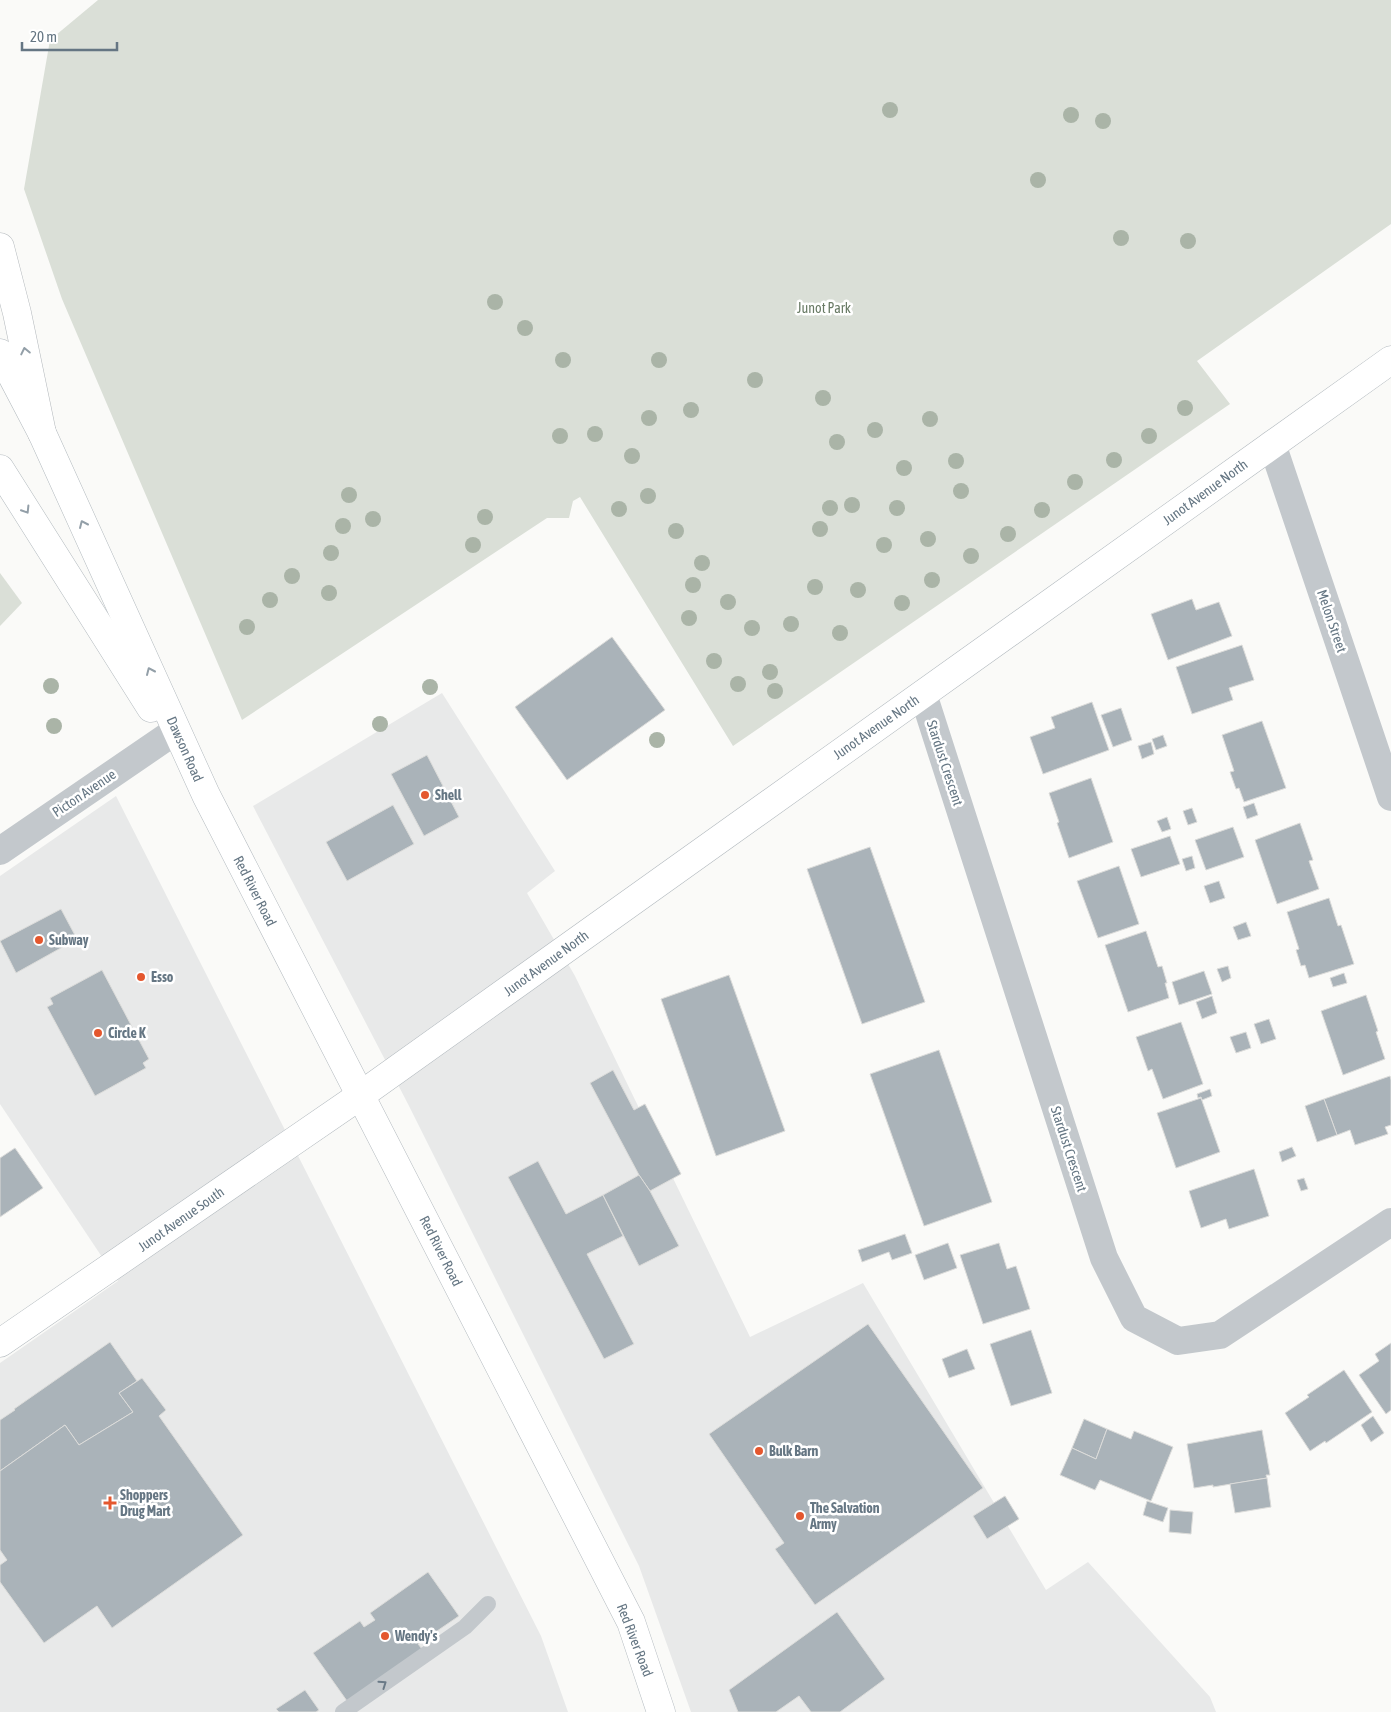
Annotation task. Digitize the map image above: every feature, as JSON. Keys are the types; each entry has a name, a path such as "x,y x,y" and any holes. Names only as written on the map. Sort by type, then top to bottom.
{"main road":[{"path":"0,247 17,313 42,433"},
{"name":"Dawson Road","path":"0,353 42,433 206,796"},
{"name":"Junot Avenue North","path":"361,1095 1391,360"},
{"name":"Dawson Road","path":"0,469 206,796"},
{"name":"Red River Road","path":"206,796 631,1622 661,1712"},
{"name":"Junot Avenue South","path":"0,1343 361,1095"}],"street":[{"name":"Melon Street","path":"1272,444 1391,798"},
{"name":"Stardust Crescent","path":"923,694 1104,1258 1134,1318 1178,1341 1220,1335 1391,1222"},
{"name":"Picton Avenue","path":"0,851 168,736"}],"lane":[{"path":"343,1712 466,1627 488,1604"}],"shaded area":[{"path":"442,693 555,871 527,893 575,976 750,1337 863,1283 1046,1590 1088,1562 1210,1697 1216,1712 691,1712 639,1566 408,1104 253,806"},
{"path":"116,796 541,1636 568,1712 0,1712 0,1363 118,1281 0,1104 0,876"}],"green space":[{"name":"Junot Park","path":"98,0 1391,0 1391,224 1197,361 1230,404 733,746 580,497 573,501 569,518 547,518 242,720 62,299 24,189 50,40"},
{"path":"0,573 22,603 0,626"}],"building":[{"path":"1192,599 1196,610 1219,602 1232,636 1168,660 1151,614"},
{"path":"612,637 665,710 567,780 515,707"},
{"path":"1242,645 1254,680 1229,688 1233,700 1192,714 1176,667"},
{"path":"1092,702 1109,750 1043,774 1030,737 1055,728 1051,717"},
{"path":"1121,708 1132,740 1113,747 1101,715"},
{"path":"1262,721 1286,788 1244,802 1239,788 1236,789 1230,772 1234,771 1222,735"},
{"path":"1163,735 1167,746 1156,750 1152,739"},
{"path":"1151,742 1154,754 1142,759 1138,746"},
{"name":"Shell","path":"427,755 459,817 424,836 391,774"},
{"path":"1091,778 1113,842 1069,858 1049,793"},
{"path":"1254,803 1258,815 1247,819 1243,807"},
{"path":"393,805 414,844 347,881 326,842"},
{"path":"1192,808 1197,822 1188,825 1183,811"},
{"path":"1167,817 1171,829 1162,832 1157,821"},
{"path":"1300,823 1313,860 1309,861 1319,889 1277,904 1255,840"},
{"path":"1233,827 1244,857 1206,870 1195,840"},
{"path":"1170,836 1180,864 1141,877 1131,849"},
{"path":"870,847 925,1002 862,1024 807,869"},
{"path":"1192,856 1195,868 1186,871 1182,859"},
{"path":"1119,866 1139,924 1098,938 1077,881"},
{"path":"1219,881 1225,898 1210,903 1204,886"},
{"path":"1329,898 1338,926 1341,925 1354,964 1309,978 1305,965 1301,966 1296,950 1299,949 1287,912"},
{"name":"Subway","path":"61,909 77,939 16,973 0,941"},
{"path":"1246,922 1251,936 1238,940 1233,927"},
{"path":"1146,931 1158,967 1162,966 1169,998 1128,1012 1105,945"},
{"path":"1228,966 1231,978 1222,982 1217,969"},
{"name":"Circle K","path":"102,970 149,1059 143,1063 146,1068 95,1096 47,1007 53,1004 50,998"},
{"path":"1204,971 1212,994 1179,1005 1172,982"},
{"path":"1344,973 1347,983 1333,987 1330,978"},
{"path":"729,975 785,1131 716,1156 661,999"},
{"path":"1366,995 1385,1059 1343,1075 1321,1011"},
{"path":"1212,996 1217,1013 1202,1019 1196,1002"},
{"path":"1269,1019 1276,1039 1261,1044 1254,1024"},
{"path":"1181,1022 1203,1084 1163,1099 1152,1069 1148,1071 1136,1037"},
{"path":"1246,1032 1251,1048 1236,1053 1230,1037"},
{"path":"939,1050 992,1202 924,1226 870,1074"},
{"path":"613,1070 634,1110 645,1104 681,1174 650,1191 639,1175 590,1083"},
{"path":"1390,1076 1391,1125 1385,1127 1388,1134 1355,1145 1350,1130 1337,1135 1324,1099"},
{"path":"1210,1089 1212,1096 1202,1100 1201,1097 1198,1098 1197,1094"},
{"path":"1201,1098 1220,1152 1176,1168 1157,1113"},
{"path":"1324,1099 1337,1135 1317,1142 1305,1106"},
{"path":"1292,1147 1296,1156 1282,1162 1279,1152"},
{"path":"15,1148 43,1188 0,1217 0,1158"},
{"path":"538,1161 566,1214 603,1195 623,1236 587,1254 634,1344 604,1359 508,1177"},
{"path":"1254,1169 1269,1216 1229,1229 1226,1219 1201,1228 1189,1191"},
{"path":"639,1175 650,1191 679,1246 639,1266 603,1195"},
{"path":"1304,1178 1308,1189 1301,1191 1297,1180"},
{"path":"905,1234 912,1253 892,1260 889,1252 862,1262 858,1250"},
{"path":"948,1243 957,1268 924,1280 915,1255"},
{"path":"999,1243 1007,1269 1016,1266 1030,1309 983,1324 960,1255"},
{"path":"868,1324 983,1488 815,1605 775,1549 784,1543 709,1434"},
{"path":"1031,1330 1052,1393 1011,1406 990,1344"},
{"path":"110,1342 137,1381 119,1393 133,1412 79,1445 65,1425 0,1471 0,1420"},
{"path":"1391,1343 1391,1410 1386,1414 1359,1375 1379,1361 1375,1354"},
{"path":"967,1349 975,1369 949,1378 942,1359"},
{"path":"1344,1370 1372,1412 1326,1443 1325,1441 1310,1451 1285,1413 1309,1397 1307,1395"},
{"name":"Shoppers Drug Mart","path":"142,1378 166,1410 159,1416 243,1535 112,1628 97,1606 44,1643 0,1582 0,1565 7,1560 0,1550 0,1471 65,1425 79,1445 133,1412 119,1393"},
{"path":"1373,1416 1384,1433 1371,1442 1361,1425"},
{"path":"1084,1419 1107,1429 1096,1459 1072,1448"},
{"path":"1107,1429 1131,1439 1134,1431 1173,1447 1151,1501 1100,1480 1095,1490 1060,1475 1072,1448 1096,1459"},
{"path":"1262,1430 1270,1475 1266,1475 1267,1478 1213,1487 1213,1485 1194,1488 1187,1444"},
{"path":"1267,1478 1271,1507 1235,1513 1230,1484"},
{"path":"1005,1496 1019,1519 987,1539 973,1516"},
{"path":"1147,1501 1168,1508 1163,1522 1143,1515"},
{"path":"1170,1510 1193,1512 1191,1534 1169,1532"},
{"name":"Wendy's","path":"428,1572 459,1616 418,1644 422,1649 347,1701 313,1653 360,1621 364,1627 375,1620 370,1613"},
{"path":"837,1612 885,1679 840,1712 811,1712 799,1696 776,1712 738,1712 729,1690"},
{"path":"305,1690 319,1710 316,1712 279,1712 276,1709"}],"place":[{"name":"Shell","path":"425,795"},
{"name":"Subway","path":"39,940"},
{"name":"Esso","path":"141,977"},
{"name":"Circle K","path":"98,1033"},
{"name":"Bulk Barn","path":"759,1451"},
{"name":"Shoppers Drug Mart","path":"110,1503"},
{"name":"The Salvation Army","path":"800,1516"},
{"name":"Wendy's","path":"385,1636"}]}
